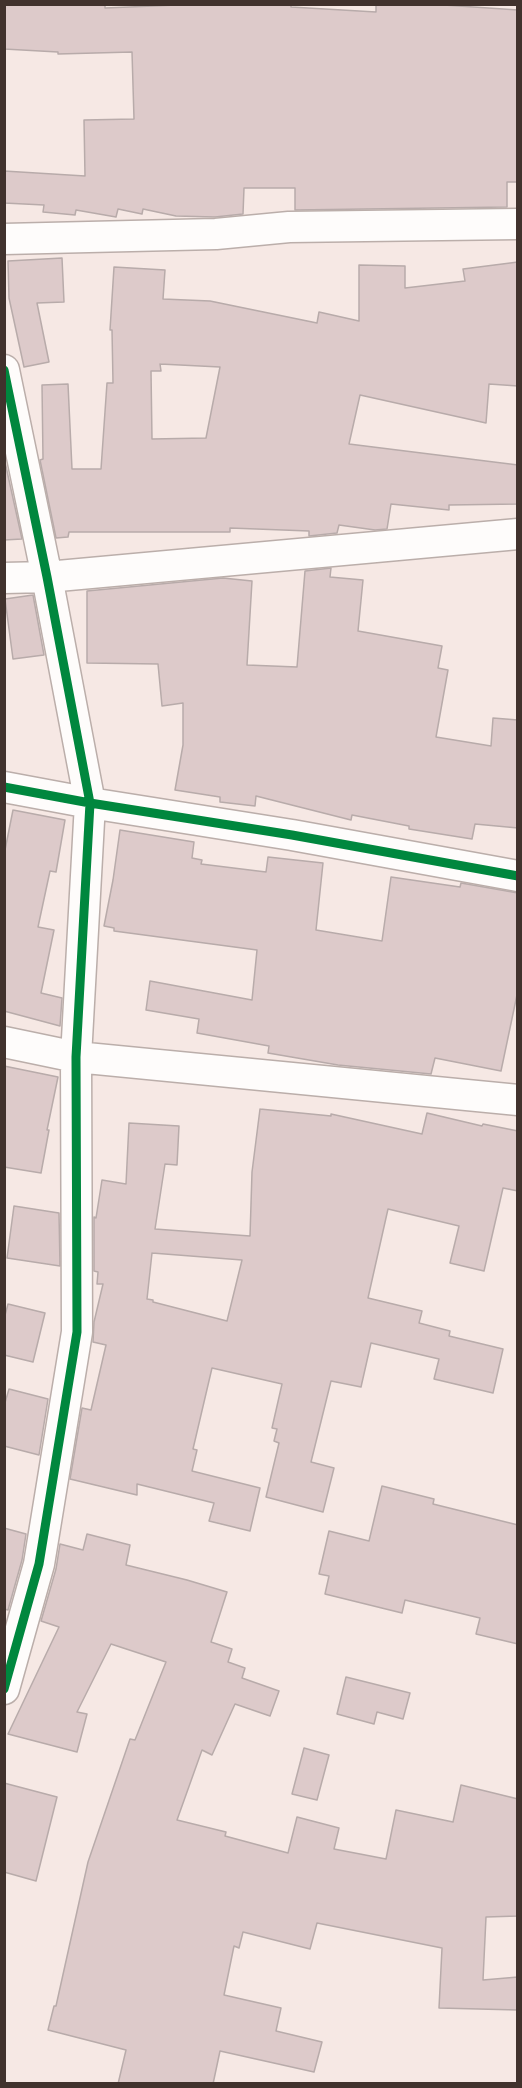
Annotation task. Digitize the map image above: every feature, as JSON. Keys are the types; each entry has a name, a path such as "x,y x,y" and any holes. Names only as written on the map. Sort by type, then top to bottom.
{"street":[{"path":"4,239 216,234 289,227 518,224"},
{"path":"4,370 47,577 90,803 76,1057 77,1332 39,1564 4,1689"},
{"path":"4,578 47,577 518,534"},
{"path":"4,787 292,835 518,876"},
{"path":"4,1042 76,1057 518,1100"}],"building":[{"path":"4,4 105,4 105,8 201,4 291,4 291,7 376,12 376,4 429,4 518,10 518,182 507,182 507,207 295,210 295,188 244,188 243,214 215,217 176,216 143,209 142,214 118,209 116,217 76,210 75,215 43,212 44,205 4,203 4,171 85,176 84,120 134,119 132,52 58,54 58,52 4,49"},
{"path":"62,258 64,302 37,303 49,362 24,367 9,298 8,261"},
{"path":"518,262 518,386 489,384 486,423 360,395 349,444 518,465 518,504 449,505 449,510 391,504 387,529 375,530 339,525 337,533 309,536 309,531 230,528 230,532 69,532 68,537 56,538 40,460 43,459 42,385 68,384 72,469 101,469 107,383 113,383 112,330 110,330 114,267 165,270 163,299 210,301 317,323 319,312 359,321 359,265 405,266 405,288 465,281 463,269","holes":["160,364 220,367 206,438 152,439 151,371 161,371"]},
{"path":"5,462 22,539 4,540"},
{"path":"331,568 330,577 363,580 358,631 442,646 438,668 448,670 436,737 491,746 493,718 518,720 518,828 475,824 472,839 409,829 409,826 352,815 351,820 256,796 255,806 220,802 220,797 175,790 183,745 183,703 162,706 158,664 87,663 87,591 223,578 252,581 247,665 297,667 305,571"},
{"path":"33,595 44,655 13,659 5,599"},
{"path":"13,810 65,820 56,872 50,871 38,927 54,930 41,993 62,998 60,1026 4,1011 4,855"},
{"path":"120,830 194,842 192,858 202,860 201,864 266,872 268,857 323,863 316,930 382,941 391,877 460,887 461,883 518,893 518,990 501,1071 435,1058 431,1074 338,1065 268,1053 269,1046 197,1033 199,1019 146,1010 150,981 252,1000 257,950 114,931 114,928 104,926"},
{"path":"4,1066 58,1077 41,1173 4,1167"},
{"path":"260,1109 331,1116 331,1114 422,1134 427,1113 482,1126 483,1124 518,1131 518,1191 503,1188 484,1271 450,1263 459,1226 388,1209 368,1298 422,1311 419,1323 450,1331 449,1336 503,1349 493,1393 434,1379 439,1359 371,1343 361,1387 331,1381 311,1462 334,1468 323,1512 266,1497 279,1443 274,1441 277,1429 272,1428 282,1384 212,1368 193,1449 197,1450 192,1471 260,1488 250,1531 209,1521 214,1503 137,1484 137,1495 70,1479 82,1408 91,1410 106,1345 93,1342 94,1322 103,1284 97,1284 98,1272 94,1271 94,1217 96,1218 102,1180 126,1184 129,1123 179,1126 177,1165 165,1164 155,1229 250,1236 252,1172","holes":["152,1253 242,1260 227,1321 147,1299"]},
{"path":"14,1206 59,1213 60,1266 7,1258"},
{"path":"8,1304 45,1313 33,1362 4,1355 4,1319"},
{"path":"9,1389 48,1399 39,1455 4,1446 4,1406"},
{"path":"382,1486 434,1499 433,1504 518,1525 518,1644 476,1634 480,1618 405,1600 402,1613 325,1594 329,1576 319,1574 329,1531 369,1541"},
{"path":"4,1528 26,1534 22,1560 8,1610 4,1609"},
{"path":"87,1534 130,1545 126,1565 227,1592 211,1642 232,1649 228,1662 245,1668 242,1678 279,1691 270,1716 235,1704 212,1755 202,1750 177,1820 226,1832 225,1836 288,1853 297,1817 339,1828 334,1849 386,1859 396,1810 453,1822 461,1785 518,1799 518,1916 486,1917 483,1980 518,1977 518,2010 439,2008 442,1948 317,1923 310,1949 243,1932 239,1948 234,1946 224,1995 281,2008 276,2031 322,2042 314,2072 220,2051 213,2084 118,2084 126,2050 48,2030 54,2006 56,2006 88,1862 130,1739 135,1740 166,1662 111,1644 77,1712 87,1714 77,1752 8,1734 59,1627 41,1621 56,1569 60,1544 83,1550"},
{"path":"346,1677 410,1693 403,1719 377,1712 374,1724 337,1714"},
{"path":"304,1748 329,1755 317,1800 292,1794"},
{"path":"4,1783 57,1797 36,1881 4,1872"}],"cycle path":[{"path":"4,370 47,577 90,803 76,1057 77,1332 39,1564 4,1689"},
{"path":"4,787 292,835 518,876"}]}
